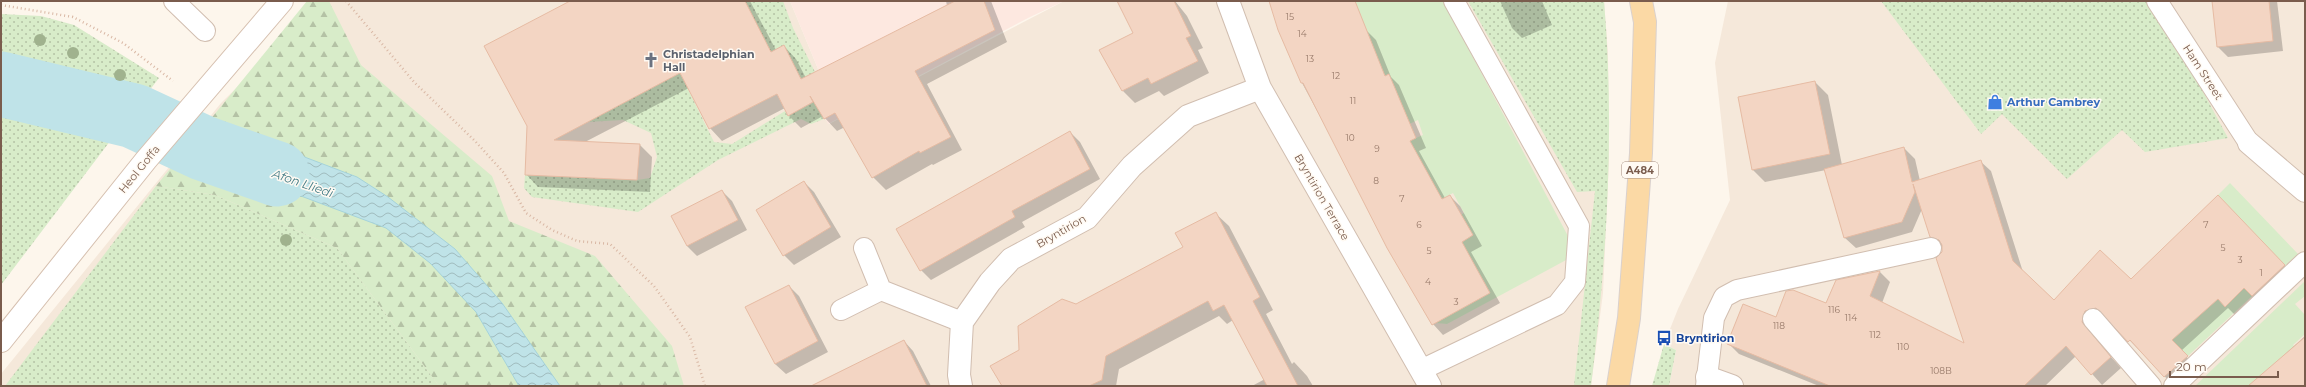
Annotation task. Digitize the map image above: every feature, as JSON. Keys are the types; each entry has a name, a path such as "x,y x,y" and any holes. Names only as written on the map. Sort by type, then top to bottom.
{"main road":[{"name":"A484","path":"1641,1 1645,22"},
{"name":"A484","path":"1618,386 1628,318 1642,153 1645,22 1650,1"}],"street":[{"name":"Heol Goffa","path":"1,341 146,160 282,1"},
{"name":"Bryntirion Terrace","path":"1228,1 1260,88 1425,378"},
{"name":"Bryntirion","path":"962,322 990,282 1011,259 1087,218 1132,166 1188,116 1260,88"},
{"path":"2249,144 2305,191"},
{"path":"961,386 959,375 962,322"},
{"path":"1706,381 1732,386"}],"lane":[{"path":"174,1 205,31"},
{"path":"1425,378 1557,305 1575,282 1579,226 1454,1"},
{"name":"Ham Street","path":"2157,1 2249,144"},
{"path":"864,248 881,290 962,322"},
{"path":"1706,381 1714,318 1724,297 1737,290 1931,248"},
{"path":"2174,386 2305,262"},
{"path":"841,310 881,290"},
{"path":"2093,319 2151,386"}],"path":[{"path":"346,1 414,82 475,141 504,173 526,212 552,230 577,241 610,244 654,286 690,337 706,386"},
{"path":"1,4 73,17 123,43 195,102"}],"shaded area":[{"path":"325,1 790,1 823,81 829,124 1064,1 1604,1 1608,54 1609,160 1603,293 1591,386 1,386 1,374 221,103"},
{"path":"790,1 1064,1 1028,18 828,124 810,87 823,81"},
{"path":"1728,1 2305,1 2305,386 1669,386 1676,350 1664,344 1678,309 1730,200 1715,63"}],"green space":[{"path":"307,1 329,1 361,65 492,176 509,221 595,256 672,346 684,386 439,386 337,248 215,195 156,186"},
{"path":"745,1 783,1 793,28 815,72 801,79 784,45 771,52"},
{"path":"1337,1 1443,1 1569,238 1568,259 1447,324 1436,323 1490,292 1481,276 1451,293 1434,258 1473,235 1464,219 1422,236 1464,213 1453,193 1410,216 1422,163 1415,150 1379,154 1423,135 1418,120 1372,141 1354,107 1397,92 1389,74 1351,88 1372,44 1366,29"},
{"path":"1468,1 1604,1 1609,97 1608,194 1597,338 1591,386 1574,386 1595,191 1577,192"},
{"path":"1881,1 2154,1 2228,138 2145,152 2122,130 2067,179 2002,114 1981,134"},
{"path":"1,14 41,16 74,25 159,78 139,104 84,82 1,62"},
{"path":"680,73 714,142 732,144 785,111 788,116 814,102 824,119 811,124 801,119 718,160 638,212 532,197 524,188 525,175 637,180 650,178 657,157 651,133 623,120 587,122"},
{"path":"1,102 117,132 1,285"},
{"path":"2230,183 2298,254 2285,266 2218,195"},
{"path":"156,186 215,195 337,248 439,386 5,386"},
{"path":"2162,249 2172,260 2229,270 2225,306 2244,288 2252,296 2188,356 2172,340 2132,280"},
{"path":"2305,281 2305,296 2295,304 2305,315 2305,334 2293,345 2305,358 2251,386 2195,386"},
{"path":"1664,344 1676,350 1669,386 1652,386"}],"water":[{"path":"1,62 84,82 139,104 117,132 1,102"},
{"path":"210,121 357,177 388,197 455,249 502,303 560,386 519,386 476,312 430,263 386,228 184,152"}],"building":[{"path":"570,1 745,1 771,52 784,45 801,79 955,1 984,1 995,30 915,71 951,137 920,153 919,151 872,178 835,113 824,119 810,96 813,102 788,116 777,94 709,129 680,73 554,140 640,144 637,180 525,175 527,126 484,46"},
{"path":"1117,1 1174,1 1191,36 1186,38 1198,61 1151,84 1148,78 1122,91 1099,50 1133,33"},
{"path":"1269,1 1355,1 1385,76 1389,74 1416,138 1410,141 1442,199 1450,195 1473,235 1462,242 1490,293 1432,325 1387,248 1303,83 1301,83 1278,30"},
{"path":"2212,1 2269,1 2273,41 2217,47"},
{"path":"1815,81 1830,154 1752,170 1738,97"},
{"path":"1070,131 1090,169 1012,211 1015,217 920,271 896,229"},
{"path":"1904,147 1912,182 1981,160 2013,261 2054,300 2100,250 2131,279 2218,195 2285,265 2252,296 2244,288 2225,307 2218,299 2172,340 2188,356 2164,377 2130,340 2128,342 2096,308 2085,311 2082,322 2111,357 2091,375 2066,346 2024,386 1830,386 1727,344 1743,304 1776,317 1786,291 1793,290 1826,303 1836,280 1880,271 1870,296 1964,343 1936,258 1942,252 1942,245 1939,240 1930,237 1913,184 1915,192 1902,222 1844,238 1824,169"},
{"path":"804,181 831,227 783,256 756,210"},
{"path":"722,190 738,220 687,246 671,216"},
{"path":"1216,212 1260,297 1253,301 1298,386 1267,386 1224,305 1213,311 1208,301 1106,356 1102,380 1089,386 1002,386 990,366 1019,350 1018,326 1062,299 1076,304 1183,247 1175,233"},
{"path":"789,285 818,341 775,364 745,307"},
{"path":"2305,337 2305,386 2248,386"},
{"path":"904,340 927,386 811,386"}],"waterway":[{"name":"Afon Lliedi","path":"1,84 134,116 203,148 277,174"}],"place":[{"name":"Christadelphian Hall","path":"651,60"},
{"name":"Arthur Cambrey","path":"1995,102"},
{"name":"Bryntirion","path":"1664,338"}]}
